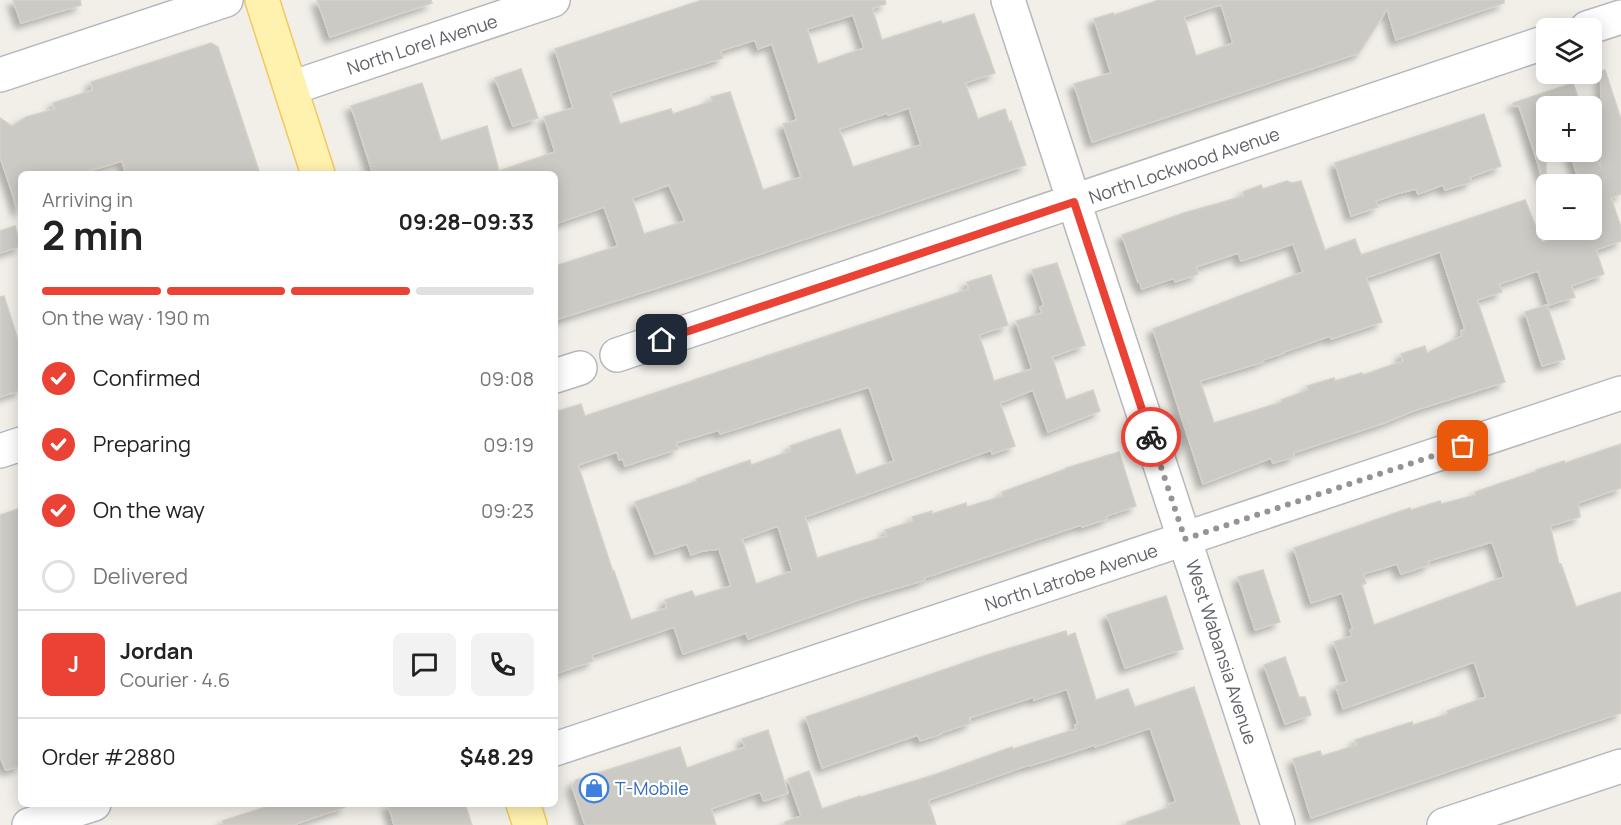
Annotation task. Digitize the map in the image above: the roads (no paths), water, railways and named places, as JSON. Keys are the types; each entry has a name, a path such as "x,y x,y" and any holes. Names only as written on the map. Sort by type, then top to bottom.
{"main road":[{"path":"262,0 317,171"},
{"path":"524,807 530,825"}],"street":[{"path":"0,75 226,0"},
{"name":"North Lorel Avenue","path":"291,88 553,0"},
{"name":"West Wabansia Avenue","path":"1008,0 1278,825"},
{"path":"1602,23 1621,17"},
{"name":"North Lockwood Avenue","path":"616,355 1536,45"},
{"name":"North Latrobe Avenue","path":"558,748 1621,393"},
{"path":"0,451 18,445"},
{"path":"1444,825 1621,766"},
{"path":"29,825 85,807"}],"place":[{"name":"T-Mobile","path":"594,788"}]}
